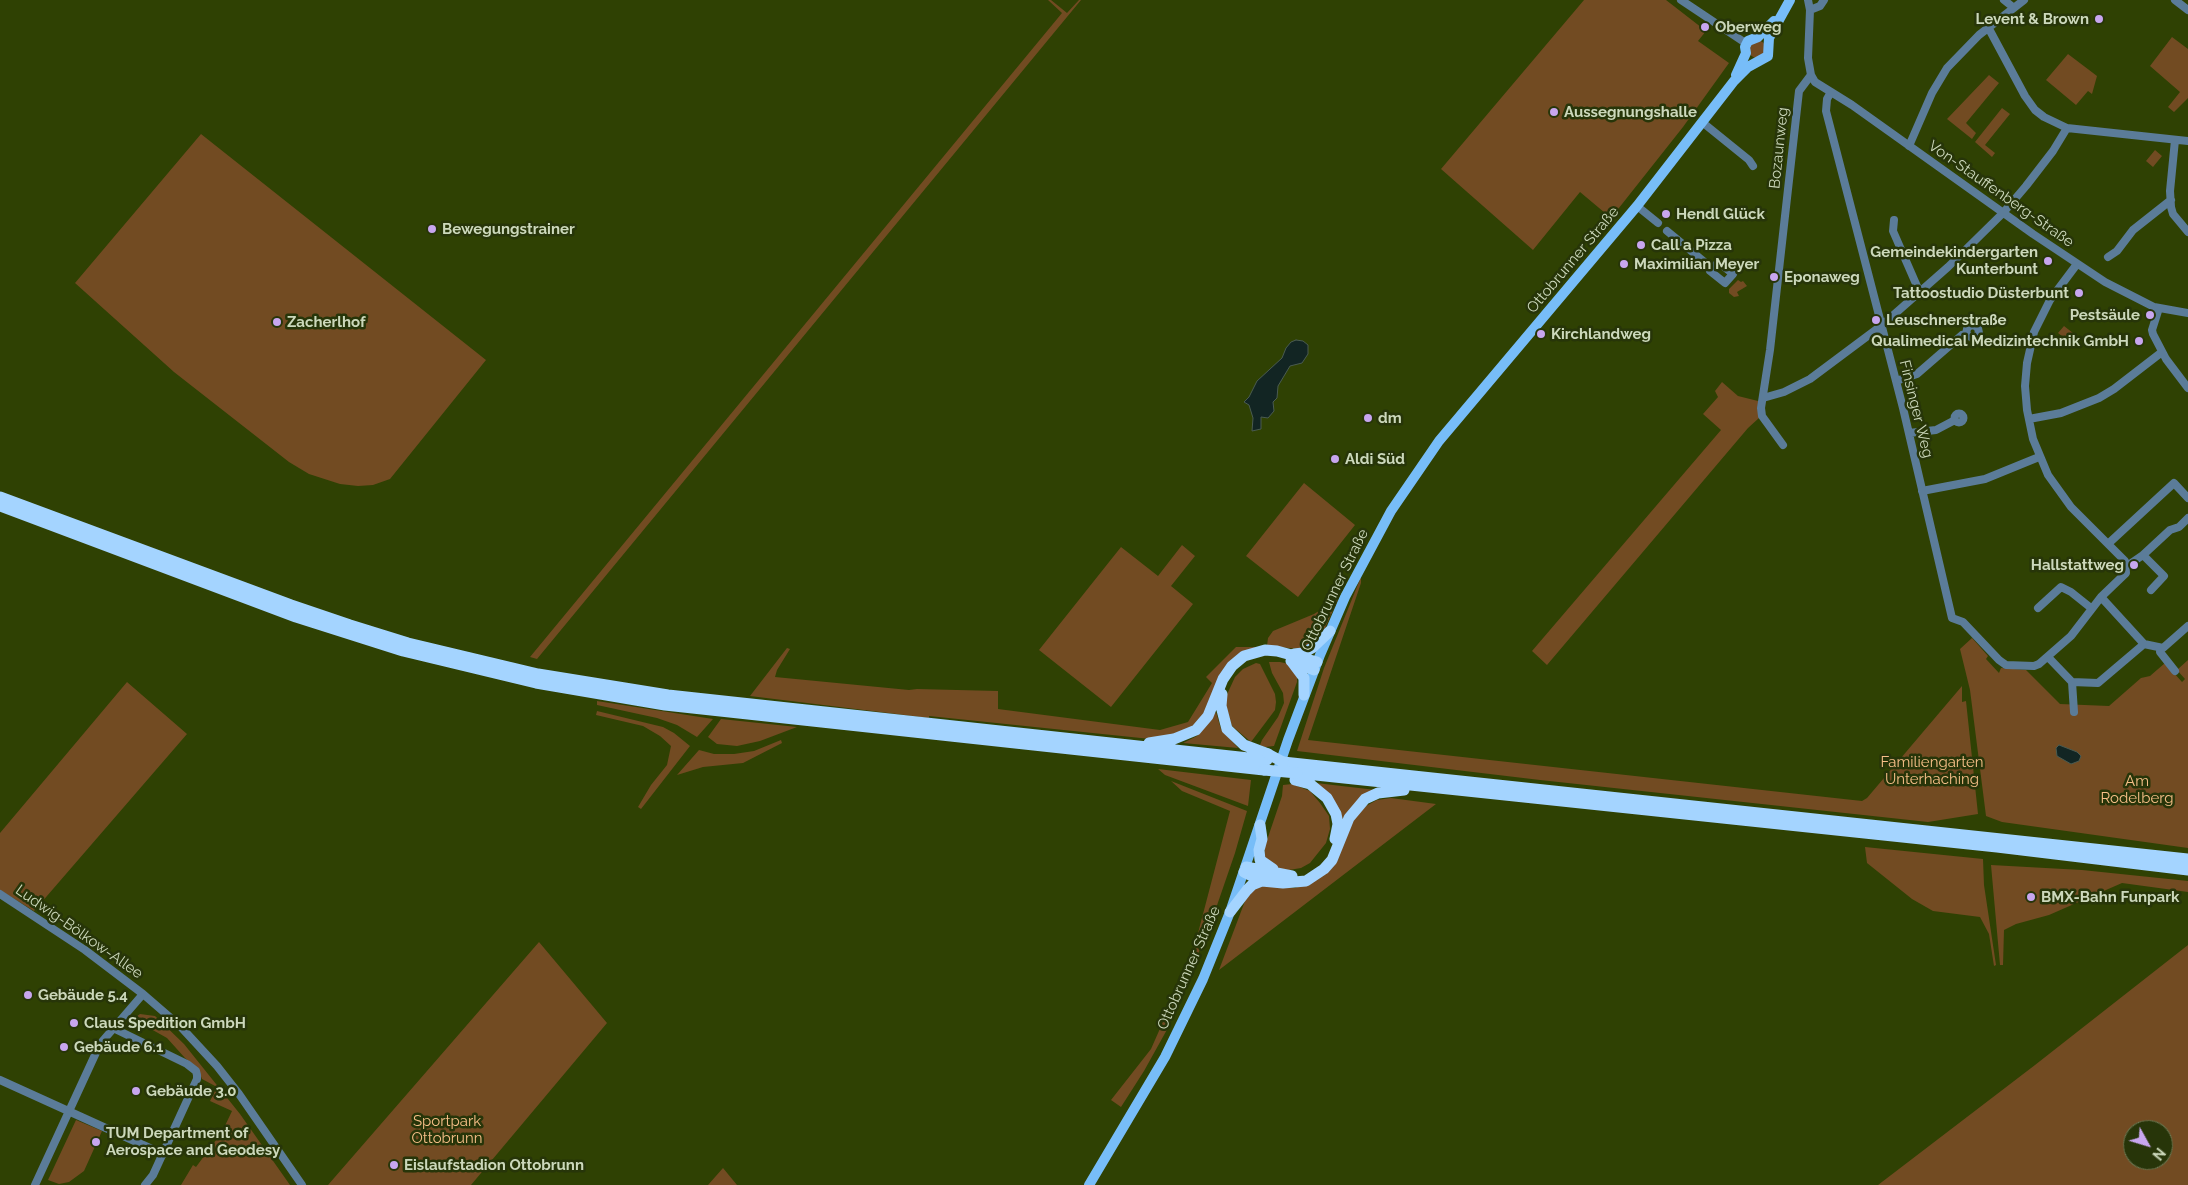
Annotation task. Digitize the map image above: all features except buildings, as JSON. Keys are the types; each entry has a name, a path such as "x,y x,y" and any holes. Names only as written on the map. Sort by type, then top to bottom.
{"highway":[{"path":"0,497 291,605 408,642 496,665 719,706"},
{"path":"0,506 296,617 403,650 536,683 632,700 719,706 1263,765 1283,762 1298,772 1327,798 1336,814 1338,824 1333,844 1316,868 1299,875 1283,875 1245,869"},
{"path":"1263,765 1228,729 1221,706 1223,688 1235,670 1246,661 1268,655 1291,657 1303,653 1312,648 1330,631"},
{"path":"1112,744 1160,743 1179,738 1196,730 1208,716 1219,686 1237,661 1253,652 1265,650 1316,666"},
{"path":"1291,657 1304,678 1304,696"},
{"path":"735,708 1112,744 1263,765 1298,772 1471,792 1973,841 2188,859"},
{"path":"1298,772 1973,841"},
{"path":"1230,912 1252,885 1262,881 1297,883 1324,869 1338,849 1345,828 1356,809 1365,799 1378,793 1392,790 1451,794 1471,792"},
{"path":"1260,825 1262,839 1259,850 1260,860 1283,875"},
{"path":"1997,843 2188,870"},
{"path":"1245,869 1262,881"}],"main road":[{"name":"Ottobrunner Straße","path":"1089,1185 1176,1038 1230,912 1304,696 1330,631 1358,572 1391,511 1439,441 1637,206 1734,81 1748,67 1768,56 1769,38 1790,0"},
{"name":"Ottobrunner Straße","path":"1734,81 1751,39 1758,37 1783,11"},
{"path":"1758,37 1765,39 1769,45"},
{"path":"1746,49 1751,60 1759,61"}],"street":[{"path":"1681,0 1746,49"},
{"path":"1808,0 1810,10 1808,50 1811,75"},
{"path":"1810,10 1820,6 1824,0"},
{"path":"2004,0 2014,8"},
{"path":"1909,146 1932,93 1947,68 1965,47 2024,0"},
{"path":"2176,0 2188,10"},
{"path":"1988,27 2018,85 2035,110 2044,117 2067,128 2188,141"},
{"name":"Von-Stauffenberg-Straße","path":"1811,75 1815,82 2077,264 2130,296 2159,308 2188,313"},
{"name":"Bozaunweg","path":"1783,445 1762,416 1763,398 1799,91 1811,75"},
{"name":"Finsinger Weg","path":"1831,92 1827,99 1826,111 1909,433 1952,618 1963,622 2006,665 2034,666 2048,656"},
{"path":"1702,122 1749,160 1753,166"},
{"path":"1763,398 1784,392 1810,379 1881,326 1920,293 2003,213 2040,170 2067,128"},
{"path":"2175,140 2171,200 2173,214 2188,232"},
{"path":"2108,257 2117,251 2133,230 2171,200"},
{"path":"1637,206 1658,223"},
{"path":"1894,220 1893,232 1920,293"},
{"path":"1667,231 1712,269"},
{"path":"2074,712 2072,682 2048,656 2071,636 2101,597 2124,577 2126,566 2125,562 2109,543 2091,529 2058,491 2039,457 2029,419 2025,386 2030,342 2039,320 2050,300 2077,264"},
{"path":"2159,308 2152,330 2162,352 2188,388"},
{"path":"1896,381 1917,374 1962,335 1966,334"},
{"path":"2029,419 2062,413 2099,398 2114,389 2162,352"},
{"path":"1909,433 1936,430 1955,420"},
{"path":"1922,491 1985,479 2039,457"},
{"path":"2109,543 2174,483 2188,498"},
{"path":"2126,566 2143,555 2170,530 2179,527 2188,518"},
{"path":"2143,555 2164,576 2151,590"},
{"path":"2038,608 2061,587 2071,592 2091,608"},
{"path":"2101,597 2144,644 2161,648 2166,647 2188,626"},
{"path":"2072,682 2098,683 2144,644"},
{"path":"2161,648 2160,652 2175,671"},
{"name":"Ludwig-Bölkow-Allee","path":"0,894 85,950 143,994 180,1026 217,1066 302,1185"},
{"path":"35,1185 100,1044 143,994"},
{"path":"113,1028 187,1064 196,1071 197,1079 153,1175 145,1185"},
{"path":"0,1080 163,1154"}],"green space":[{"path":"1048,0 1051,0 1067,13 1081,0 537,659 530,657 1062,13"},
{"path":"1584,0 1666,0 1706,31 1698,41 1729,63 1683,127 1611,218 1580,192 1533,250 1441,169"},
{"path":"2172,37 2188,49 2188,98 2174,112 2168,107 2180,92 2150,66"},
{"path":"1757,40 1763,43 1766,49 1763,55 1757,58 1751,55 1748,49 1751,43"},
{"path":"2068,54 2097,76 2092,94 2088,91 2076,105 2046,80"},
{"path":"1989,75 1999,83 1966,123 1976,133 1972,139 1947,119"},
{"path":"2002,108 2010,114 1985,145 1995,153 1992,157 1975,142"},
{"name":"Zacherlhof","path":"201,134 486,360 390,479 373,485 340,484 309,474 289,462 174,372 75,283"},
{"path":"2155,150 2162,156 2153,167 2146,161"},
{"path":"1738,280 1743,281 1747,286 1737,292 1739,296 1734,297 1729,293 1729,289"},
{"path":"2064,326 2073,333 2067,340 2058,333"},
{"path":"1722,382 1738,396 1758,401 1759,418 1748,428 1547,665 1532,651 1721,430 1703,414 1718,397 1715,391"},
{"path":"1304,483 1355,525 1298,597 1246,556"},
{"path":"1182,545 1195,556 1171,586 1193,604 1111,707 1039,650 1121,547 1158,576"},
{"name":"Familiengarten Unterhaching","path":"1361,577 1361,583 1308,740 1862,801 1867,798 1962,686 1962,702 1966,701 1978,814 1928,822 1540,780 1297,751 1324,668"},
{"path":"1338,599 1325,628 1316,639 1300,649 1267,646 1268,638 1273,631 1314,614"},
{"name":"Am Rodelberg","path":"1972,638 1988,656 1986,659 1999,673 2001,668 2026,670 2060,704 2109,706 2141,678 2150,676 2165,663 2182,682 2185,679 2177,670 2188,660 2188,848 2002,822 1986,816 1970,690 1960,649"},
{"path":"1236,647 1256,647 1243,655 1201,723 1160,740 929,716 929,718 750,696 787,648 790,649 777,670 775,677 909,690 998,691 998,709 1160,730 1188,722 1212,683 1206,677"},
{"path":"1269,662 1289,664 1297,674 1297,682 1274,746 1265,747 1260,745 1262,740 1278,717 1284,703 1283,693 1272,673"},
{"path":"1256,663 1260,664 1275,694 1276,702 1275,710 1251,742 1232,726 1224,701 1235,677 1243,669"},
{"path":"127,682 187,734 34,911 0,890 0,833"},
{"path":"597,701 713,719 697,737 677,725 657,718 597,705"},
{"path":"597,711 663,727 690,746 641,809 638,807 651,785 667,765 671,746 660,736 643,726 596,715"},
{"path":"1216,712 1221,729 1238,748 1183,743 1197,736"},
{"path":"721,719 797,727 760,741 737,746 717,744 708,737"},
{"path":"781,740 782,743 743,763 703,767 677,775 699,750 714,754 734,754 754,751"},
{"path":"1158,769 1251,780 1248,806 1165,775"},
{"path":"1171,781 1247,811 1213,917 1169,1026 1121,1107 1111,1100 1151,1049 1192,956 1230,811 1182,791"},
{"path":"1316,783 1376,790 1342,824"},
{"path":"1292,784 1310,791 1329,816 1330,829 1326,843 1310,863 1301,868 1289,870 1279,869 1264,858 1265,846 1282,796 1283,785"},
{"path":"1391,798 1436,804 1219,970 1245,901 1255,888 1267,885 1295,888 1318,878 1356,816 1366,806 1377,800"},
{"path":"1865,847 1983,859 1984,885 1996,965 1994,966 1989,934 1980,917 1933,911 1912,899 1867,863"},
{"path":"1991,865 2082,870 2188,881 2188,892 2122,883 2049,915 2016,924 2004,930 2003,965 2000,965"},
{"name":"Sportpark Ottobrunn","path":"539,942 607,1023 471,1185 328,1185"},
{"path":"2188,945 2188,1185 1878,1185 2035,1065"},
{"path":"140,1014 155,1016 184,1044 240,1114 290,1185 181,1185 193,1165 196,1167 222,1132 232,1111 210,1101 217,1087 202,1079 198,1069 167,1038 133,1019"},
{"path":"76,1120 102,1131 84,1171 69,1182 59,1184 48,1180"},
{"path":"723,1168 737,1185 708,1185"}],"water":[{"path":"1296,340 1303,341 1308,345 1308,354 1302,363 1290,366 1278,386 1277,398 1273,402 1274,411 1268,418 1261,417 1261,429 1252,431 1253,418 1249,405 1244,402 1249,397 1257,381 1282,358 1286,348 1291,342"},
{"path":"2059,745 2077,752 2081,756 2079,761 2071,764 2057,756 2056,748"}],"place":[{"name":"Levent & Brown","path":"2099,19"},
{"name":"Oberweg","path":"1705,27"},
{"name":"Aussegnungshalle","path":"1554,112"},
{"name":"Hendl Glück","path":"1666,214"},
{"name":"Bewegungstrainer","path":"432,229"},
{"name":"Call a Pizza","path":"1641,245"},
{"name":"Gemeindekindergarten Kunterbunt","path":"2048,261"},
{"name":"Maximilian Meyer","path":"1624,264"},
{"name":"Eponaweg","path":"1774,277"},
{"name":"Tattoostudio Düsterbunt","path":"2079,293"},
{"name":"Pestsäule","path":"2150,315"},
{"name":"Leuschnerstraße","path":"1876,320"},
{"name":"Zacherlhof","path":"277,322"},
{"name":"Kirchlandweg","path":"1541,334"},
{"name":"Qualimedical Medizintechnik GmbH","path":"2139,341"},
{"name":"dm","path":"1368,418"},
{"name":"Aldi Süd","path":"1335,459"},
{"name":"Hallstattweg","path":"2134,565"},
{"name":"BMX-Bahn Funpark","path":"2031,897"},
{"name":"Gebäude 5.4","path":"28,995"},
{"name":"Claus Spedition GmbH","path":"74,1023"},
{"name":"Gebäude 6.1","path":"64,1047"},
{"name":"Gebäude 3.0","path":"136,1091"},
{"name":"TUM Department of Aerospace and Geodesy","path":"96,1142"},
{"name":"Eislaufstadion Ottobrunn","path":"394,1165"}]}
